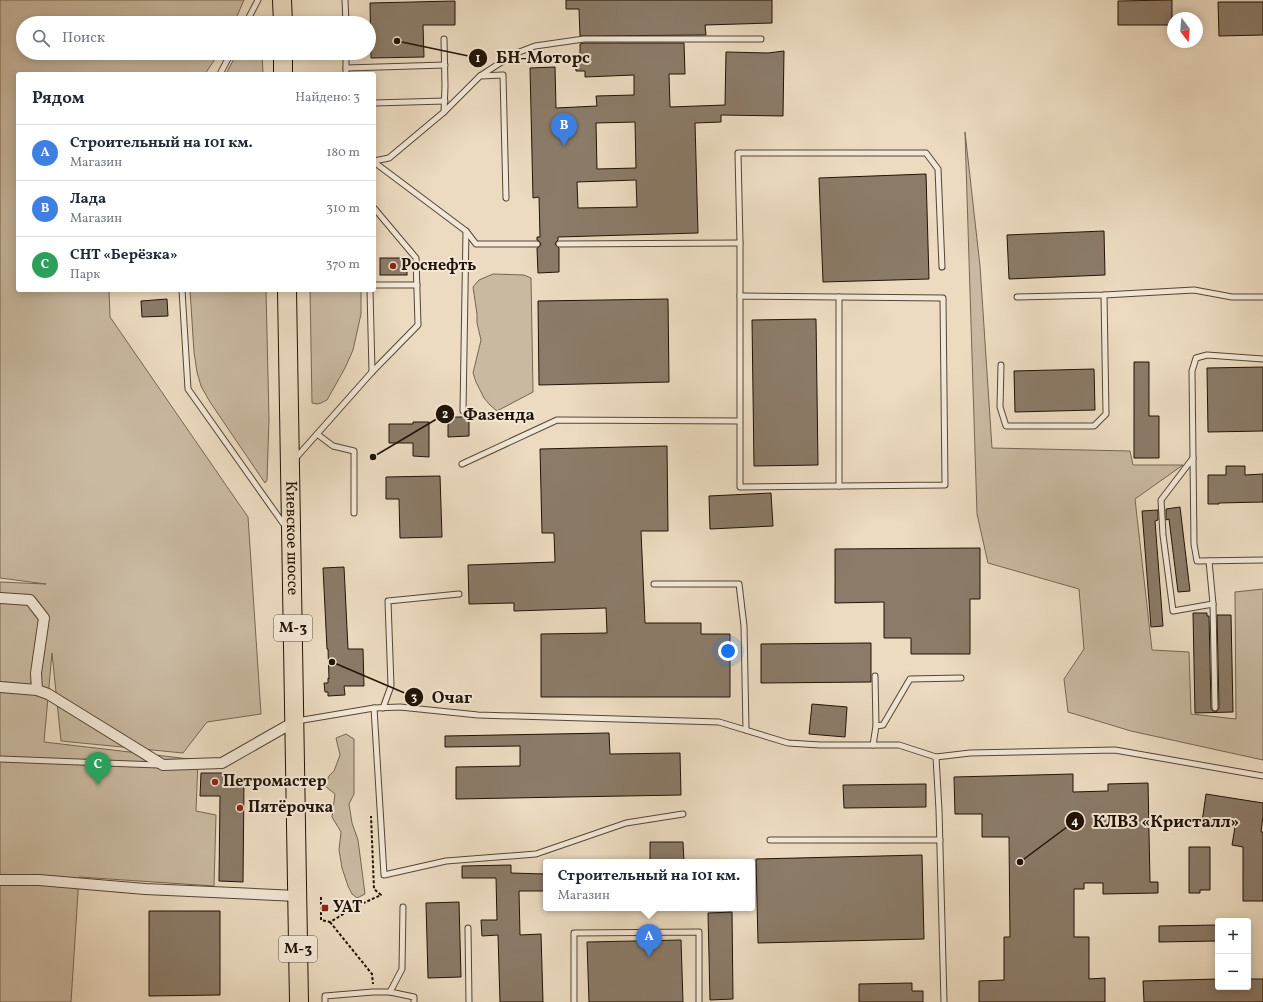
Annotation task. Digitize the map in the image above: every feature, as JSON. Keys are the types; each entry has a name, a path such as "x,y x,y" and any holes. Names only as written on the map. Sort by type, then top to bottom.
{"highway":[{"path":"282,0 282,16"},
{"name":"Киевское шоссе","path":"287,292 299,1002"}],"street":[{"path":"0,598 30,600 44,618 36,673 37,690"},
{"path":"0,687 37,690 48,694 164,765 222,763 294,722"},
{"path":"0,880 39,880 145,888 297,896"}],"lane":[{"path":"250,16 258,0"},
{"path":"345,0 346,16"},
{"path":"376,161 389,158 444,112 480,76 514,54 535,46 584,39 761,39"},
{"path":"444,40 444,112"},
{"path":"221,72 227,60"},
{"path":"346,60 346,71 445,65"},
{"path":"480,76 503,75 506,198"},
{"path":"376,103 445,101"},
{"path":"740,296 943,298 944,485 740,487 740,296 740,243 738,154 926,152 938,169 942,267"},
{"path":"376,163 466,231 476,244 537,244"},
{"path":"291,464 372,372 418,325 416,258 376,210"},
{"path":"463,411 466,231"},
{"path":"558,244 740,243"},
{"path":"376,285 417,285"},
{"path":"1017,297 1104,295 1194,290 1232,297 1263,298"},
{"path":"182,292 188,389 292,535"},
{"path":"370,292 372,372"},
{"path":"1001,364 1000,407 1006,426 1094,426 1106,414 1104,295"},
{"path":"839,297 839,486"},
{"path":"1263,359 1207,355 1196,358 1192,371 1194,544 1197,561 1263,560"},
{"path":"462,464 558,420 740,421"},
{"path":"317,434 333,446 354,451 354,513"},
{"path":"1193,458 1161,500 1163,535 1173,611 1213,604"},
{"path":"1209,561 1213,604 1215,708"},
{"path":"654,584 739,584 744,626 746,730"},
{"path":"383,708 391,686 388,601 459,594"},
{"path":"873,744 876,726 874,676"},
{"path":"876,726 883,725 910,679 961,678"},
{"path":"294,722 374,708 400,706 478,716 719,722 788,743 820,745 899,745 936,757 970,753 1115,750 1263,776"},
{"path":"374,708 384,875 446,861 536,854 626,823 683,814"},
{"path":"936,757 940,840 944,1002"},
{"path":"0,758 164,765"},
{"path":"770,840 940,840"},
{"path":"390,992 402,969 403,907"},
{"path":"468,928 470,1002"},
{"path":"574,1002 574,933 699,932 699,1002"},
{"path":"325,1002 325,996 390,992 414,997 414,1002"}],"path":[{"path":"330,922 357,906 381,895 374,889 371,815"},
{"path":"321,897 321,920 330,922 372,974 373,992"}],"shaded area":[{"path":"0,0 244,0 237,16 16,16 16,60 214,60 206,72 16,72 16,292 109,292 110,317 248,517 261,714 207,722 183,753 61,741 52,653 44,742 198,760 196,811 216,815 214,886 79,877 71,1002 0,1002 0,582 46,584 0,578"},
{"path":"233,60 262,60 263,72 227,72"},
{"path":"965,132 980,266 992,448 1130,451 1133,465 1183,465 1135,499 1152,650 1189,652 1191,714 1236,719 1235,592 1263,589 1263,760 1131,731 1068,712 1064,679 1084,649 1079,589 988,563 977,514"},
{"path":"493,274 524,275 531,278 533,392 497,411 484,398 473,373 481,340 477,323 473,287 479,280"},
{"path":"190,292 266,292 269,419 267,480 265,483 210,402 201,386 194,352"},
{"path":"310,292 361,292 361,314 353,350 345,368 327,400 317,404 312,403"},
{"path":"346,734 354,739 354,794 349,804 352,823 358,840 365,894 357,898 352,894 348,886 342,868 339,850 341,832 332,817 335,794 325,786 329,776 334,771 340,755 336,738"}],"building":[{"path":"566,0 772,0 772,23 705,25 706,35 580,36 579,9 566,9"},
{"path":"1172,0 1172,12 1167,12 1167,25 1118,25 1118,1"},
{"path":"455,1 455,25 423,25 424,57 376,58 376,16 370,16 370,3"},
{"path":"1218,2 1263,2 1263,35 1219,36"},
{"path":"684,43 685,74 669,74 670,107 725,105 726,52 768,53 784,51 783,116 721,115 721,122 695,123 698,233 558,237 555,244 559,248 559,272 538,273 537,248 541,244 537,240 537,237 540,237 539,197 533,198 530,68 555,67 556,108 597,106 596,96 634,95 634,75 585,77 585,71 576,71 575,55 580,54 580,44","holes":["635,122 636,168 597,169 596,123","636,180 637,207 578,208 577,182"]},
{"path":"926,174 929,279 823,282 819,178"},
{"path":"1104,231 1105,275 1009,279 1007,235"},
{"path":"380,258 407,258 407,275 380,275"},
{"path":"167,299 168,316 142,317 141,301"},
{"path":"668,299 669,382 539,385 538,301"},
{"path":"816,319 818,465 754,466 752,320"},
{"path":"1134,362 1149,362 1149,416 1159,416 1159,458 1134,458"},
{"path":"1263,367 1263,431 1208,432 1207,368"},
{"path":"1094,369 1095,410 1015,412 1014,371"},
{"path":"448,417 469,417 469,436 448,437"},
{"path":"413,422 429,422 429,457 413,456 413,443 389,443 389,424 413,424"},
{"path":"667,446 668,531 641,531 645,623 701,623 701,634 730,634 730,697 541,697 541,634 607,633 606,608 514,611 514,603 469,604 468,565 555,562 554,533 542,533 540,449"},
{"path":"1226,466 1245,466 1245,475 1263,474 1263,502 1208,504 1208,475 1226,475"},
{"path":"440,476 442,537 400,538 399,499 386,499 386,477"},
{"path":"771,493 773,526 710,529 709,496"},
{"path":"1180,507 1190,591 1178,592 1169,519 1166,520 1166,509"},
{"path":"1158,510 1158,520 1155,521 1163,626 1151,627 1142,511"},
{"path":"980,548 980,599 970,599 970,654 911,654 911,638 884,638 884,602 835,603 835,549"},
{"path":"344,567 348,649 363,649 364,686 344,686 345,695 328,696 328,692 325,692 324,683 328,683 328,678 329,679 323,568"},
{"path":"1193,613 1207,613 1207,616 1209,616 1211,708 1215,712 1219,708 1217,615 1231,615 1233,712 1195,713"},
{"path":"871,643 871,682 761,683 761,644"},
{"path":"812,704 847,707 845,737 809,734"},
{"path":"609,733 610,754 680,753 681,795 456,799 456,767 520,766 520,746 445,747 445,736"},
{"path":"201,773 224,773 223,781 244,781 243,882 219,881 220,796 200,796"},
{"path":"1073,774 1073,792 1108,791 1108,784 1148,783 1150,882 1158,882 1158,893 1103,894 1103,883 1084,883 1084,889 1074,889 1074,937 1089,937 1089,979 1105,978 1105,1002 979,1002 979,981 1004,980 1004,937 1010,937 1009,837 982,837 982,814 955,814 954,777"},
{"path":"926,784 926,807 844,808 843,785"},
{"path":"1206,794 1263,803 1261,832 1263,832 1263,901 1243,901 1243,847 1232,845 1235,827 1202,822"},
{"path":"650,842 683,842 684,859 650,859"},
{"path":"1189,847 1210,847 1210,890 1200,890 1200,893 1189,893"},
{"path":"922,855 924,939 758,943 756,859"},
{"path":"511,865 511,873 543,874 543,891 519,891 520,935 541,934 543,1002 500,1002 498,935 482,936 481,920 497,920 496,878 462,878 462,866"},
{"path":"459,902 461,977 428,978 426,903"},
{"path":"149,911 220,911 220,995 149,996"},
{"path":"732,912 733,999 710,1000 708,913"},
{"path":"1215,925 1215,941 1159,942 1159,926"},
{"path":"681,940 683,1002 589,1002 587,942"},
{"path":"1215,979 1215,990 1251,990 1251,979 1263,979 1263,1002 1144,1002 1143,981"},
{"path":"912,983 912,991 923,991 923,1002 859,1002 859,984"}],"place":[{"name":"БН-Моторс","path":"397,41"},
{"name":"Лада","path":"564,146"},
{"name":"Роснефть","path":"393,266"},
{"name":"Фазенда","path":"373,457"},
{"name":"Очаг","path":"332,662"},
{"name":"Петромастер","path":"215,782"},
{"name":"СНТ «Берёзка»","path":"98,785"},
{"name":"Пятёрочка","path":"240,808"},
{"name":"КЛВЗ «Кристалл»","path":"1020,862"},
{"name":"УАТ","path":"325,908"},
{"name":"Строительный на 101 км.","path":"649,957"}]}
